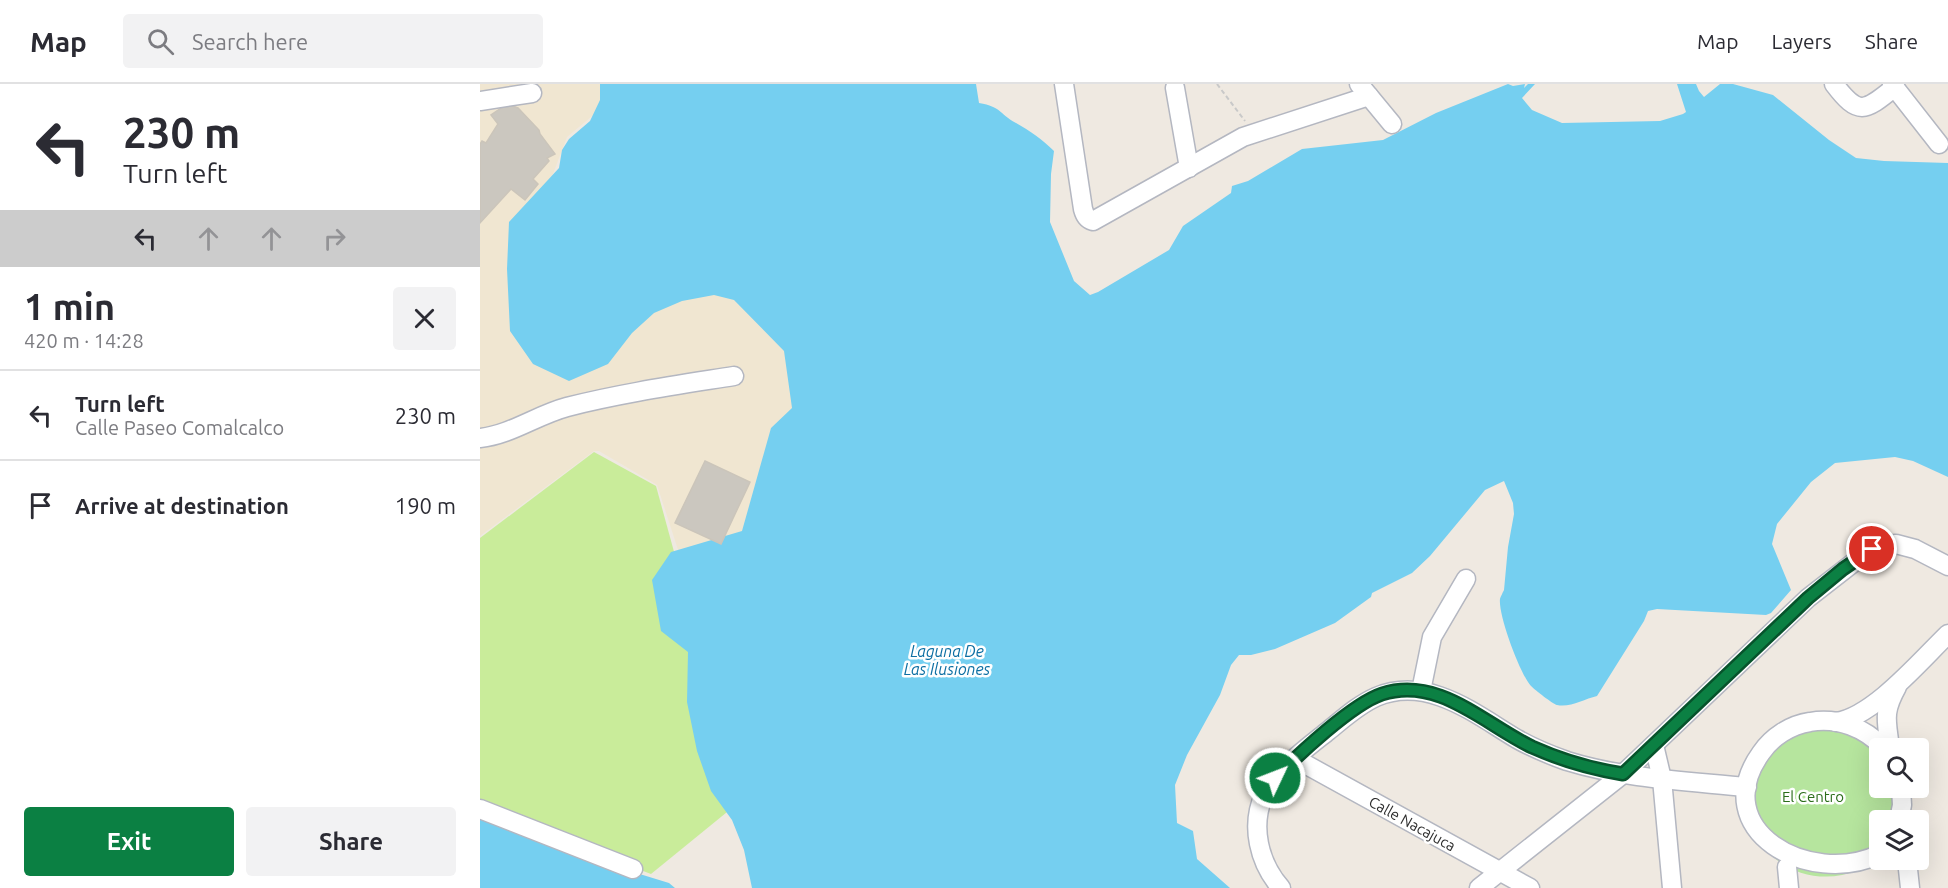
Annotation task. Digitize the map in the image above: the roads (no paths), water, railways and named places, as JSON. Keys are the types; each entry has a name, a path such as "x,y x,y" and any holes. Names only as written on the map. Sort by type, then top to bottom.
{"street":[{"path":"1064,84 1080,192 1085,216 1089,220 1099,219 1254,133 1364,90 1392,124"},
{"path":"1834,84 1848,102 1862,107 1871,106 1893,86 1939,144"},
{"path":"1175,88 1189,168"},
{"path":"480,101 532,93"},
{"path":"480,438 496,435 566,408 650,390 734,376"},
{"path":"1479,888 1623,774 1808,598 1868,552 1884,545 1900,545 1916,549 1948,566"},
{"path":"1421,691 1432,637 1466,579"},
{"path":"1869,863 1841,875 1797,876 1768,852 1756,837 1748,818 1747,787 1755,761 1774,738 1791,727 1817,721 1836,722 1862,713 1948,634"},
{"path":"1888,738 1885,718 1890,700 1902,678"},
{"path":"1281,888 1272,877 1262,855 1258,833 1260,809 1267,790 1275,778 1296,759 1366,702 1392,692 1421,691 1450,699 1520,740 1557,758 1623,774 1747,787"},
{"path":"1836,722 1863,731 1872,738"},
{"path":"1654,745 1662,779 1672,888"},
{"name":"Calle Nacajuca","path":"1296,759 1530,888"},
{"path":"480,809 633,869"},
{"path":"1908,870 1910,888"},
{"path":"1790,888 1797,876"}],"water":[{"name":"Laguna De Las Ilusiones","path":"600,84 976,84 979,103 996,108 1054,151 1050,222 1074,281 1090,295 1169,250 1183,226 1231,193 1232,186 1248,181 1302,149 1383,140 1436,113 1508,84 1513,86 1525,84 1524,88 1528,84 1535,84 1522,98 1532,110 1562,123 1660,121 1683,114 1686,112 1677,84 1696,84 1704,97 1720,84 1733,84 1773,95 1829,140 1856,158 1948,163 1948,477 1913,461 1895,457 1835,463 1811,482 1777,524 1772,544 1791,590 1771,613 1766,615 1657,609 1648,611 1597,696 1562,706 1552,702 1531,686 1521,670 1511,644 1502,618 1500,599 1504,590 1514,514 1513,503 1504,481 1485,490 1430,556 1412,573 1372,593 1371,597 1335,623 1275,649 1251,655 1239,655 1231,665 1220,695 1187,755 1175,785 1177,823 1193,831 1197,859 1230,888 752,888 744,850 732,820 711,791 697,751 687,702 688,652 661,631 652,580 671,552 742,531 771,428 792,408 784,351 734,300 714,295 682,301 654,313 632,333 608,364 569,381 533,364 510,331 507,269 509,222 559,168 562,150 569,139 590,121 600,100"},
{"path":"480,818 594,860 669,883 675,888 480,888"}],"park label":[{"name":"El Centro","path":"1813,797"}]}
